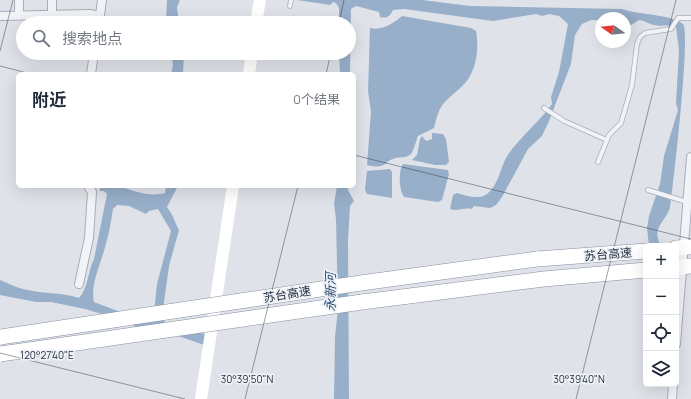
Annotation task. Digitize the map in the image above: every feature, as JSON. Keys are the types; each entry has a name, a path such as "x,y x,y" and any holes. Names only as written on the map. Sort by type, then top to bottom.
{"highway":[{"path":"679,248 691,247"},
{"name":"苏台高速","path":"0,338 361,283 537,259 643,251"},
{"path":"679,268 691,266"},
{"name":"苏台高速","path":"0,354 362,302 544,279 643,270"}],"street":[{"path":"19,0 19,16"},
{"path":"52,0 52,15"},
{"path":"99,16 102,0"},
{"path":"257,16 260,0"},
{"path":"0,16 64,16"},
{"path":"91,72 93,60"},
{"path":"249,72 251,60"},
{"path":"678,315 691,158"},
{"path":"79,284 90,238 92,192 89,188"},
{"path":"201,399 233,188"},
{"path":"672,399 673,387"}],"lane":[{"path":"290,6 291,0"},
{"path":"598,162 607,140 621,123 632,85 637,44 640,37 645,33 671,29 678,18 691,18"},
{"path":"544,108 556,116 607,140"},
{"path":"648,190 688,202"}],"water":[{"path":"167,0 180,0 177,7 178,16 166,16"},
{"path":"297,0 422,0 470,6 622,9 663,16 683,24 685,33 685,53 678,143 670,208 658,230 657,235 660,243 649,243 647,228 649,216 660,184 664,156 678,110 676,103 679,50 676,27 657,26 639,20 631,25 631,12 595,12 595,20 582,24 575,35 571,64 542,136 528,149 502,197 496,205 490,208 474,206 472,209 455,210 450,209 453,195 457,193 480,197 491,191 510,151 552,104 551,97 559,72 568,24 559,16 549,14 542,16 536,14 493,21 404,9 393,10 391,14 385,18 382,18 380,17 379,12 356,6 351,9 351,16 339,16 339,8 336,3 333,2 330,5"},
{"path":"402,16 471,28 476,31 477,51 475,64 470,77 441,107 434,128 418,136 411,154 406,157 392,159 382,166 367,165 371,112 368,91 370,28 374,29 392,24"},
{"path":"172,60 184,60 183,72 171,72"},
{"path":"339,60 350,60 350,72 340,72"},
{"path":"432,133 443,134 446,139 449,162 446,165 435,165 412,160 417,155 422,136 426,141 432,139"},
{"path":"403,164 448,170 449,174 442,200 438,202 404,197 401,190 400,180 400,171"},
{"path":"390,169 392,172 392,198 367,194 365,190 367,171"},
{"path":"100,188 125,188 143,193 159,194 165,193 166,188 177,188 167,207 179,230 169,266 162,317 165,323 205,334 204,345 164,331 139,329 126,321 85,309 51,302 36,302 0,295 0,280 23,289 79,298 86,284 94,259 107,194 104,191 100,191","holes":["117,205 129,206 146,214 149,211 158,209 171,231 157,284 153,322 144,321 94,302 93,295 96,274 108,237 113,209"]},
{"path":"337,188 348,188 354,201 350,206 348,241 349,399 334,399 335,337 338,309 336,219 334,204"}],"water label":[{"name":"永新河","path":"330,292"}]}
